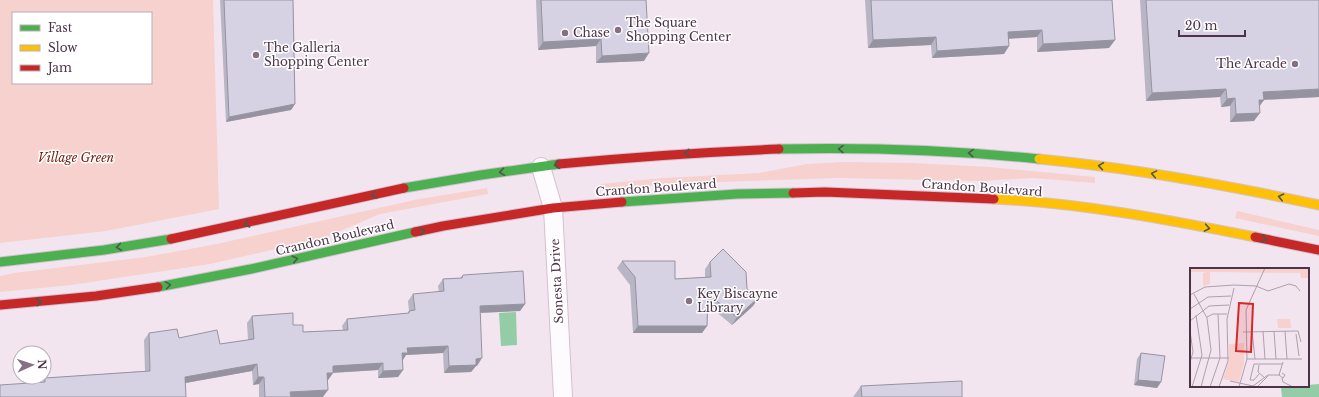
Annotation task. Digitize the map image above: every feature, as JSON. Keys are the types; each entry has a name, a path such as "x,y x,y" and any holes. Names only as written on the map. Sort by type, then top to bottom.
{"main road":[{"path":"0,262 165,241 243,225 344,201 479,175 642,156 766,149 927,150 1014,156 1139,171 1233,187 1319,205"},
{"name":"Crandon Boulevard","path":"0,305 96,296 171,285 251,269 443,226 553,208 655,199 737,194 825,192 1014,200 1134,214 1319,250"}],"street":[{"name":"Sonesta Drive","path":"541,167 553,208 563,397"}],"green space":[{"name":"Village Green","path":"0,0 213,0 219,209 106,231 0,243"},
{"path":"844,162 911,163 990,167 1095,177 1095,183 1032,178 979,181 837,178 688,183 601,189 601,184 663,178 759,173 807,164"},
{"path":"487,188 488,194 380,214 324,238 210,264 71,285 0,292 0,276 14,273 146,257 217,244 419,199"},
{"path":"1237,211 1319,230 1319,236 1235,218"}],"shaded area":[{"path":"516,312 517,345 501,346 499,313"},
{"path":"1319,384 1319,397 1282,397 1281,387 1309,387 1309,385"}],"building":[{"name":"The Galleria Shopping Center","path":"224,0 293,0 295,104 229,117"},
{"path":"541,0 646,0 649,53 602,56 601,39 543,42"},
{"path":"871,0 1112,0 1115,40 1043,44 1042,30 1008,32 1009,46 937,51 936,37 873,40"},
{"path":"1146,0 1319,0 1319,89 1263,92 1264,100 1259,100 1260,113 1236,114 1235,98 1227,99 1226,89 1152,93"},
{"name":"Key Biscayne Library","path":"723,249 746,272 747,289 758,298 737,317 708,294 707,326 638,326 635,277 622,261 675,261 675,279 711,277 710,262"},
{"path":"523,271 525,304 480,306 482,358 476,359 476,365 449,366 448,346 407,348 408,353 402,353 403,370 383,371 383,363 333,366 333,373 327,373 328,390 290,392 291,397 265,397 264,377 258,377 257,364 185,377 186,397 0,397 0,385 52,385 52,378 150,371 149,333 177,329 179,338 217,330 220,344 254,339 252,316 293,313 293,325 303,325 303,332 348,330 347,319 409,313 409,311 415,310 413,294 444,291 443,279 462,278 463,275"},
{"path":"1141,353 1165,356 1161,382 1138,380"},
{"path":"962,381 962,397 862,397 861,386"}],"traffic: fast":[{"path":"779,149 844,148 909,150 974,153 1039,159"},
{"path":"404,188 559,164"},
{"path":"622,202 737,194 793,193"},
{"path":"158,287 251,269 415,232"},
{"path":"0,262 104,250 171,239"}],"traffic: slow":[{"path":"1039,159 1109,167 1179,178 1319,205"},
{"path":"994,199 1092,208 1255,237"}],"traffic: jam":[{"path":"559,164 669,155 779,149"},
{"path":"171,239 404,188"},
{"path":"793,193 825,192 994,199"},
{"path":"415,232 553,208 622,202"},
{"path":"1255,237 1319,250"},
{"path":"0,305 96,296 158,287"}],"place":[{"name":"The Square Shopping Center","path":"618,30"},
{"name":"Chase","path":"565,33"},
{"name":"The Galleria Shopping Center","path":"256,55"},
{"name":"The Arcade","path":"1295,64"},
{"name":"Key Biscayne Library","path":"689,301"}]}
